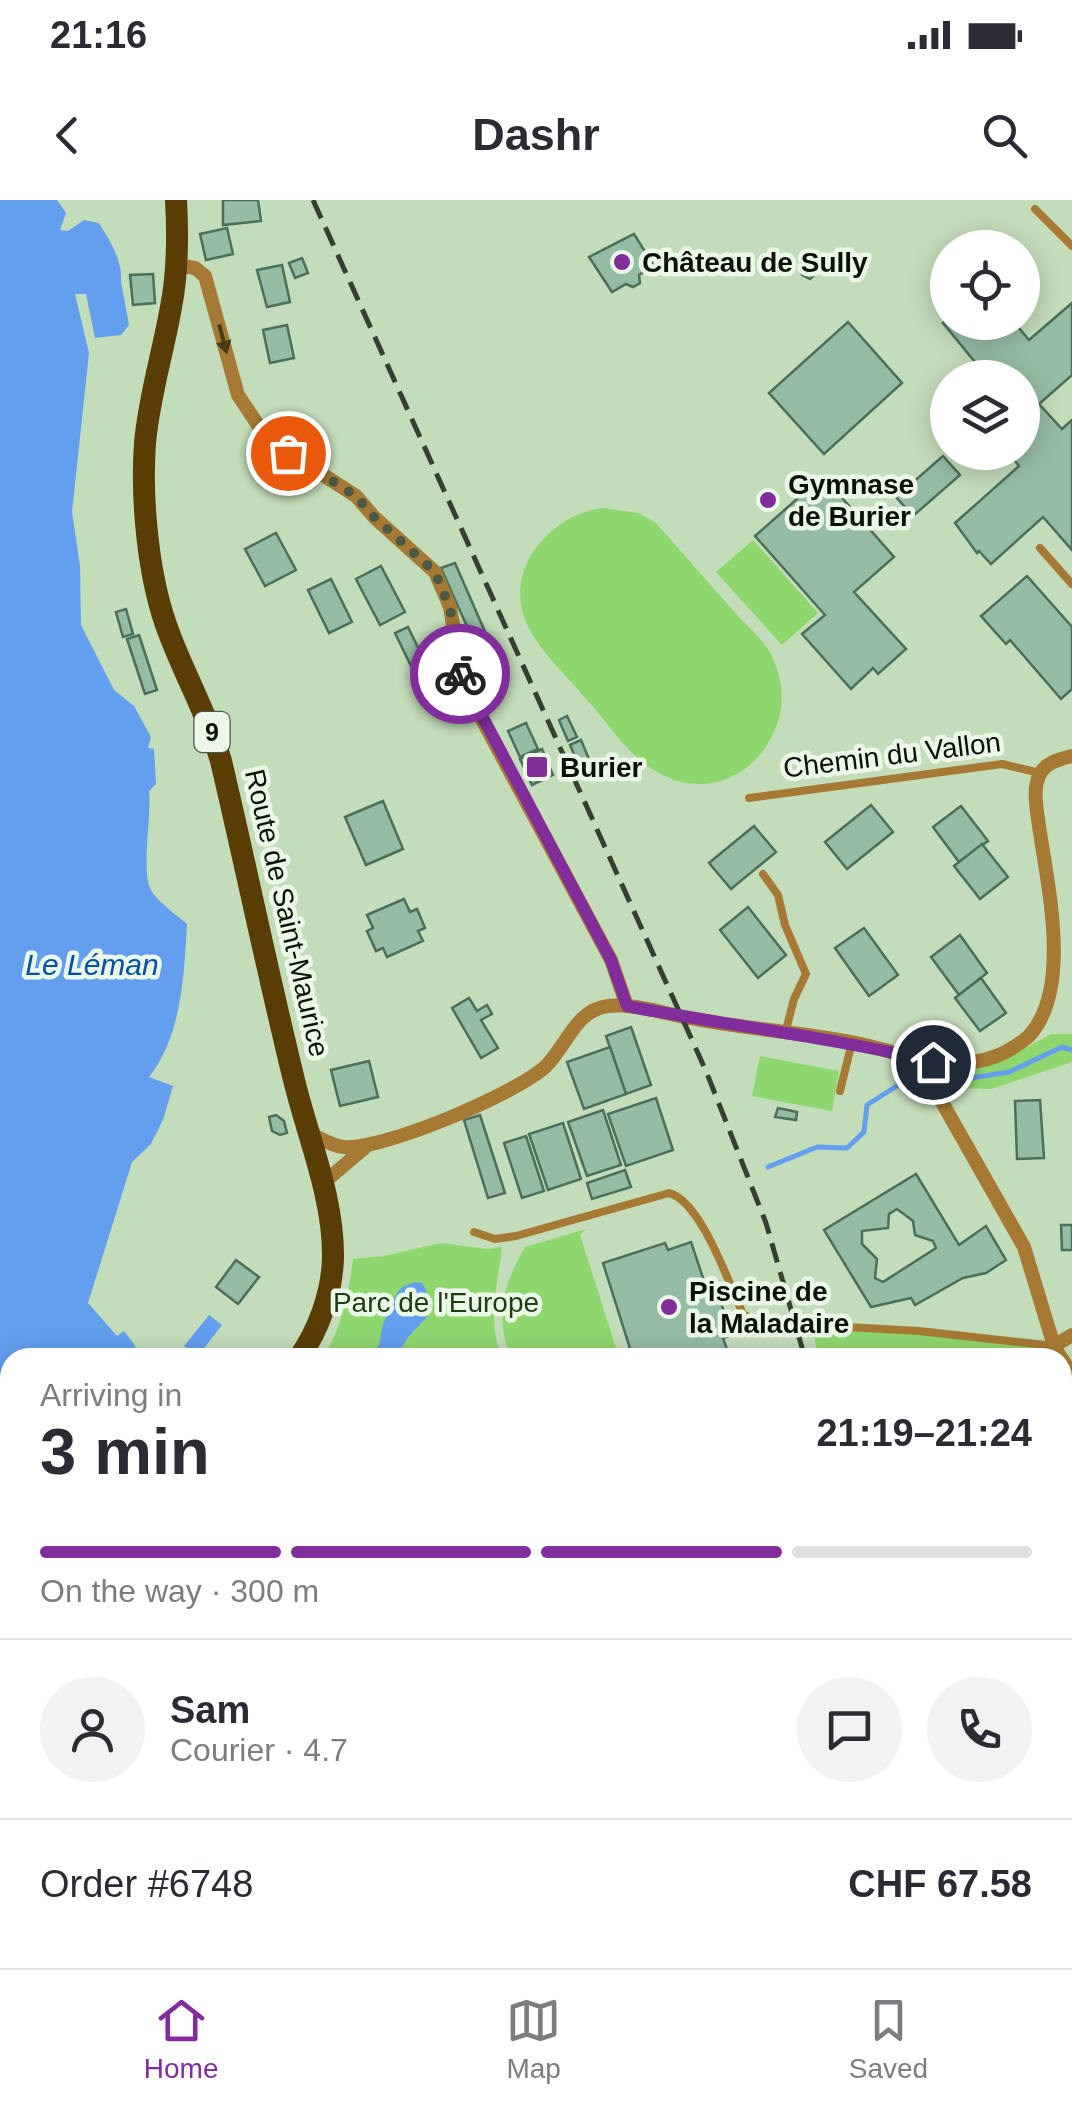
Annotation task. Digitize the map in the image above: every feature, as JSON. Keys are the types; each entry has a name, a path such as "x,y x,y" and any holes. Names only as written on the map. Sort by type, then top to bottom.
{"main road":[{"name":"Route de Saint-Maurice","path":"176,200 177,265 146,442 148,536 167,629 221,761 332,1231 330,1286 317,1327 305,1348"}],"street":[{"path":"177,265 195,268 208,283 238,395 258,426 278,446 356,496 430,567 442,585 454,620 463,684 604,944 627,1006"},
{"name":"Chemin du Vallon","path":"308,1133 342,1147 368,1145 514,1090 558,1054 586,1013 606,1006 627,1006 852,1042 920,1063 958,1063 1003,1054 1041,1025 1058,984 1056,920 1036,804 1040,773 1048,765 1072,756"},
{"path":"920,1063 1024,1247 1057,1348"},
{"name":"Chemin du Vallon","path":"322,1184 368,1145"}],"lane":[{"path":"1036,208 1072,246"},
{"path":"1040,548 1072,584"},
{"name":"Chemin du Vallon","path":"749,798 1002,764 1040,773"},
{"path":"763,874 778,895 785,925 806,974 794,999 785,1034"},
{"path":"840,1091 852,1042"},
{"path":"474,1232 495,1239 516,1236 675,1194 697,1218 743,1314 756,1322 919,1331 1022,1348"}],"green space":[{"path":"603,508 638,513 656,523 772,656 781,686 780,716 763,751 738,774 707,784 690,784 647,766 549,658 530,630 520,589 534,551 564,522"},
{"path":"753,540 818,613 782,645 716,572"},
{"path":"1051,1034 1072,1034 1072,1062 991,1089 952,1088 949,1067 1002,1057"},
{"path":"760,1056 839,1071 832,1111 752,1096"},
{"path":"586,1229 580,1235 616,1348 508,1348 503,1328 504,1301 525,1247"},
{"name":"Parc de l'Europe","path":"441,1243 502,1247 494,1316 499,1348 328,1348 340,1323 353,1259"},
{"path":"810,1323 1055,1348 817,1348"}],"water":[{"name":"Le Léman","path":"0,200 57,200 66,213 60,230 68,231 84,220 99,223 120,266 129,325 121,335 95,338 86,294 75,294 89,353 72,512 80,566 81,625 114,690 134,706 151,737 148,748 154,749 156,784 149,791 149,884 160,901 187,924 175,1024 149,1077 173,1086 151,1144 132,1162 88,1303 117,1336 124,1331 136,1348 0,1348"},
{"path":"422,1283 427,1317 401,1348 377,1348 383,1324 402,1287"},
{"path":"209,1315 222,1325 204,1348 184,1346"}],"building":[{"path":"223,200 258,200 261,221 223,225"},
{"path":"227,228 233,254 206,260 200,234"},
{"name":"Château de Sully","path":"634,234 654,266 639,275 640,283 633,287 626,284 612,292 589,257"},
{"path":"302,258 308,273 295,278 289,263"},
{"path":"808,260 817,263 818,272 810,279 802,275 800,266"},
{"path":"282,265 290,302 267,307 257,270"},
{"path":"153,274 155,303 133,305 130,275"},
{"path":"1072,303 1072,375 1040,403 1040,360 973,360 957,340 1040,340 1040,331"},
{"path":"848,322 902,383 824,454 769,393"},
{"path":"287,325 294,358 270,363 263,330"},
{"path":"1040,405 1062,429 1072,420 1072,550 1043,517 991,564 977,553 955,523 1015,470 1040,470"},
{"path":"930,467 956,470 960,475 913,516 896,497"},
{"path":"823,476 894,557 854,592 906,649 878,674 873,668 851,689 802,634 825,615 755,536"},
{"path":"276,533 296,570 265,586 245,549"},
{"path":"455,563 486,634 473,640 441,568"},
{"path":"381,566 405,612 380,625 356,579"},
{"path":"1027,576 1072,627 1072,689 1061,699 1010,640 1006,644 981,616"},
{"path":"331,579 352,622 329,633 308,590"},
{"path":"126,609 133,634 123,637 116,612"},
{"path":"408,627 427,666 414,672 395,633"},
{"path":"139,635 157,690 145,694 127,639"},
{"path":"489,654 497,675 478,683 469,662"},
{"path":"567,716 577,737 568,741 559,720"},
{"path":"526,723 538,749 520,757 508,731"},
{"path":"581,740 589,759 578,764 570,745"},
{"path":"542,749 553,775 532,785 520,759"},
{"path":"383,801 403,849 366,865 345,817"},
{"path":"871,805 893,832 847,869 825,842"},
{"path":"961,806 988,841 959,862 933,827"},
{"path":"754,826 776,852 731,889 709,863"},
{"path":"982,844 1008,877 980,899 954,866"},
{"path":"404,899 410,912 417,909 425,928 418,931 423,941 387,957 383,948 376,951 367,931 373,928 367,915"},
{"path":"748,907 786,955 758,978 720,930"},
{"path":"864,928 898,975 869,996 835,948"},
{"path":"960,935 987,973 959,995 931,957"},
{"path":"981,978 1006,1013 980,1031 955,998"},
{"path":"469,998 477,1011 487,1005 492,1014 481,1020 498,1048 481,1058 452,1008"},
{"path":"631,1027 651,1085 626,1094 606,1036"},
{"path":"610,1047 626,1094 584,1109 567,1062"},
{"path":"369,1061 378,1097 340,1106 331,1070"},
{"path":"656,1098 673,1150 626,1166 608,1114"},
{"path":"1040,1100 1044,1158 1017,1159 1015,1101"},
{"path":"778,1108 797,1112 796,1120 775,1117"},
{"path":"603,1110 621,1165 587,1176 568,1122"},
{"path":"276,1115 284,1121 287,1133 272,1131 269,1117"},
{"path":"480,1115 505,1193 488,1198 464,1120"},
{"path":"563,1123 581,1179 548,1190 529,1134"},
{"path":"526,1136 544,1191 522,1198 504,1143"},
{"path":"625,1170 631,1187 592,1199 587,1183"},
{"path":"916,1174 959,1245 986,1226 1006,1260 915,1305 911,1298 871,1307 824,1230","holes":["897,1209 913,1221 915,1235 933,1241 936,1248 883,1282 875,1278 877,1259 862,1244 862,1231 888,1228 889,1214"]},
{"path":"1061,1225 1072,1225 1072,1250 1062,1250"},
{"name":"Piscine de la Maladaire","path":"691,1242 708,1293 716,1290 733,1335 723,1338 726,1348 630,1348 603,1263 665,1243 668,1250"},
{"path":"236,1260 259,1277 238,1304 216,1287"}],"waterway":[{"path":"768,1167 817,1147 847,1148 864,1132 867,1105 906,1080 932,1072 959,1080 1009,1072 1062,1047 1072,1050"}],"railway":[{"path":"313,200 706,1071 766,1223 802,1348"}],"way so far":[{"path":"288,453 356,496 435,572 454,620 460,674"}],"place":[{"name":"Château de Sully","path":"622,262"},
{"name":"Gymnase de Burier","path":"768,500"},
{"name":"Burier","path":"537,767"},
{"name":"Piscine de la Maladaire","path":"669,1307"}],"route":[{"path":"460,674 611,960 627,1006 738,1027 852,1042 933,1062"}]}
